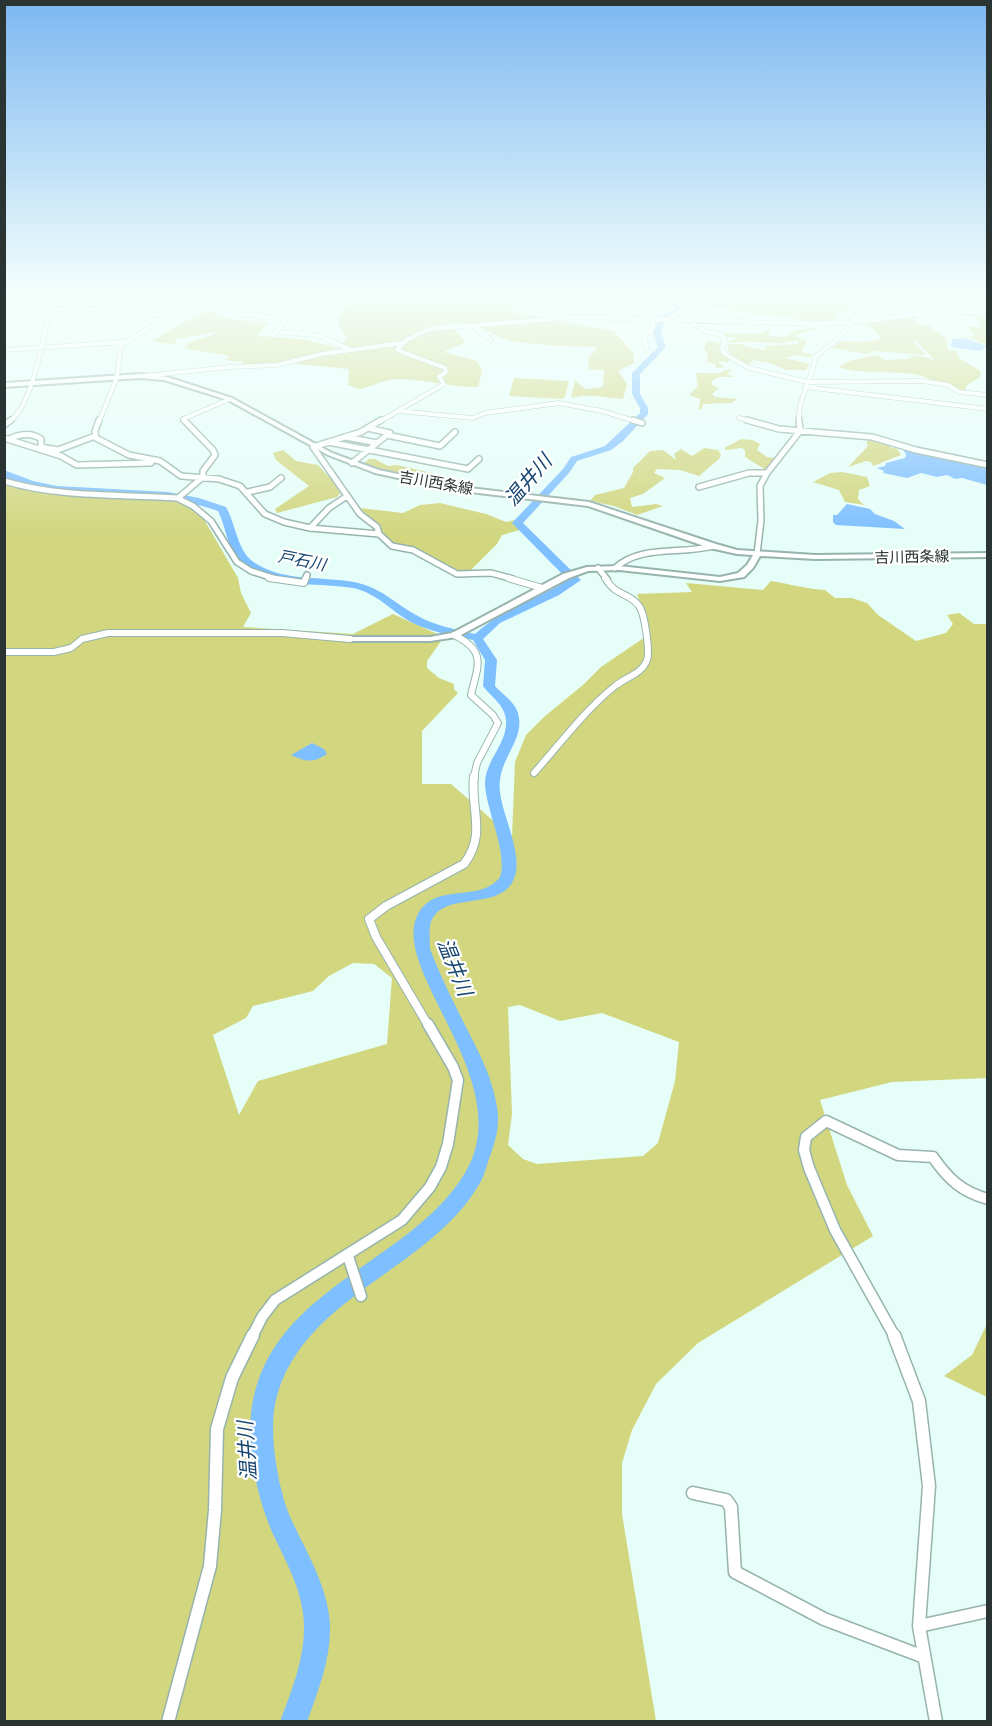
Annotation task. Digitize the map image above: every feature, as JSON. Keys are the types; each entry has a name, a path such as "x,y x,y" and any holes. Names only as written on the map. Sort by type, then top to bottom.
{"main road":[{"name":"吉川西条線","path":"4,385 143,376 171,380 230,399 352,463 413,481 453,488 544,497 611,510 713,546 757,554 873,558 987,555"},
{"path":"350,639 430,639 454,635 576,572 615,568 720,579 741,575 757,554"}],"street":[{"path":"4,425 12,421 32,384 34,376"},
{"path":"143,376 147,376"},
{"path":"441,376 439,377 444,384 368,428 313,447 360,514 377,527 379,534 392,546 413,550 458,574 491,573 542,588"},
{"path":"776,376 806,385 987,410"},
{"path":"757,554 761,520 760,486 767,473 800,431 798,411 811,376"},
{"path":"4,444 9,439 22,435 37,435 41,439 41,447 58,450 95,436 117,377"},
{"path":"806,385 922,381 948,385 959,392 987,395"},
{"path":"203,477 202,471 215,455 213,450 183,419 230,399"},
{"path":"397,411 473,418 485,413 559,403 602,411 642,423"},
{"path":"739,418 779,429 872,437 916,450 987,465"},
{"path":"352,463 390,433 368,428"},
{"path":"387,435 440,446 455,432"},
{"path":"95,436 129,455 160,461 176,474"},
{"path":"345,436 377,443"},
{"path":"9,439 44,453 61,456 77,465 150,462 161,466 167,474 230,482 248,492 265,514 273,519 309,528 379,534"},
{"path":"327,442 468,469 479,459"},
{"path":"699,487 749,473 767,473"},
{"path":"178,498 203,477"},
{"path":"248,492 270,487 281,478"},
{"path":"4,481 28,487 63,491 177,498 211,519 238,563 265,576 304,583 308,575"},
{"path":"309,528 329,508 347,496"},
{"path":"615,568 625,562 663,550 699,551 713,546"},
{"path":"534,773 591,710 616,685 642,669 648,658 645,625 640,607 630,598 610,588 607,579 598,568"},
{"path":"4,652 54,652 71,648 82,639 108,633 282,633 350,639"},
{"path":"168,1722 210,1566 215,1510 217,1429 232,1378 262,1317 274,1300 348,1258 402,1220 418,1203 441,1167 448,1144 458,1080 453,1067 376,937 369,919 386,906 464,864 472,856 477,845 474,775 478,760 495,734 498,723 493,714 472,699 471,694 479,658 477,650 468,640 454,635"},
{"path":"936,1722 919,1626 929,1486 919,1401 908,1367 889,1323 854,1265 817,1189 804,1150 806,1137 826,1121 898,1155 933,1157 947,1178 958,1187 987,1199"},
{"path":"348,1258 361,1296"},
{"path":"693,1493 726,1500 731,1507 735,1572 824,1619 924,1657"},
{"path":"919,1626 987,1611"}],"green space":[{"path":"349,376 481,376 478,387 395,379 360,389 348,385"},
{"path":"604,376 621,376 627,384 623,399 591,396 571,398 575,380 585,389 603,387"},
{"path":"696,376 731,376 735,377 719,377 712,381 712,385 719,388 712,394 715,397 738,399 731,403 703,404 702,409 699,410 700,399 689,395 698,386"},
{"path":"920,376 980,376 967,385 965,390 959,391"},
{"path":"514,378 569,381 565,397 562,399 509,396"},
{"path":"741,439 753,440 760,444 757,450 767,457 776,458 766,470 745,457 745,451 742,448 726,450 724,448"},
{"path":"873,439 891,444 890,447 897,449 901,455 873,466 871,462 866,461 848,467 868,446 866,442"},
{"path":"704,448 718,450 721,455 699,476 680,470 657,469 654,473 665,478 643,494 630,498 632,507 656,504 663,506 637,515 614,506 590,501 595,495 624,488 633,468 650,451 663,450 676,460 674,454 681,449 692,456"},
{"path":"283,450 296,461 318,465 342,491 337,497 277,513 275,509 309,486 276,460 273,453"},
{"path":"369,459 375,459 388,466 397,465 436,474 431,479 397,474 363,464"},
{"path":"842,472 867,477 870,486 859,490 858,499 864,505 845,502 839,490 813,482 830,473"},
{"path":"5,485 116,496 173,498 190,509 198,509 238,578 241,593 251,613 243,627 353,634 393,614 444,637 427,661 427,668 439,678 454,684 454,689 458,693 422,731 422,784 451,784 512,837 515,762 526,735 601,667 651,633 637,594 692,592 686,583 763,590 771,581 825,590 835,598 852,598 867,603 878,615 916,641 946,633 953,624 947,615 959,613 974,624 987,624 987,1078 892,1082 820,1100 847,1185 873,1236 698,1343 656,1384 632,1430 622,1463 622,1514 656,1721 5,1721","holes":["353,963 374,964 392,978 387,1044 258,1081 239,1115 213,1035 246,1018 253,1006 313,991 329,976","520,1005 560,1021 602,1013 679,1042 675,1081 658,1143 643,1156 537,1164 523,1159 508,1145 512,1114 508,1007"]},
{"path":"440,503 486,514 506,522 515,520 520,530 502,535 497,544 468,573 458,573 417,550 396,546 360,508 403,513 420,505"},
{"path":"987,1324 988,1397 944,1376 972,1355"}],"water":[{"path":"903,449 987,466 987,485 962,478 955,479 947,475 937,477 921,473 907,478 883,473 884,471 877,468 905,458"},
{"path":"847,504 870,509 875,514 894,521 905,529 836,525 833,522 833,515 837,515"},
{"path":"312,743 324,749 327,754 309,761 291,755"}],"waterway":[{"name":"温井川","path":"477,638 496,621 555,593 575,580 517,523 566,471 574,459 608,448 644,414 644,408 636,394 636,376"},
{"name":"戸石川","path":"4,473 30,483 57,489 168,495 196,500 222,509 236,546 244,560 263,572 292,579 366,588 380,594 416,620 477,638"},
{"name":"温井川","path":"293,1722 313,1663 317,1638 316,1612 309,1586 281,1524 272,1497 263,1449 264,1404 278,1363 303,1328 337,1297 414,1240 448,1210 473,1177 487,1138 489,1111 481,1080 422,949 422,927 427,912 437,904 491,892 502,885 509,871 509,855 496,814 492,774 511,734 513,718 506,704 489,686 491,660 477,638"}]}
